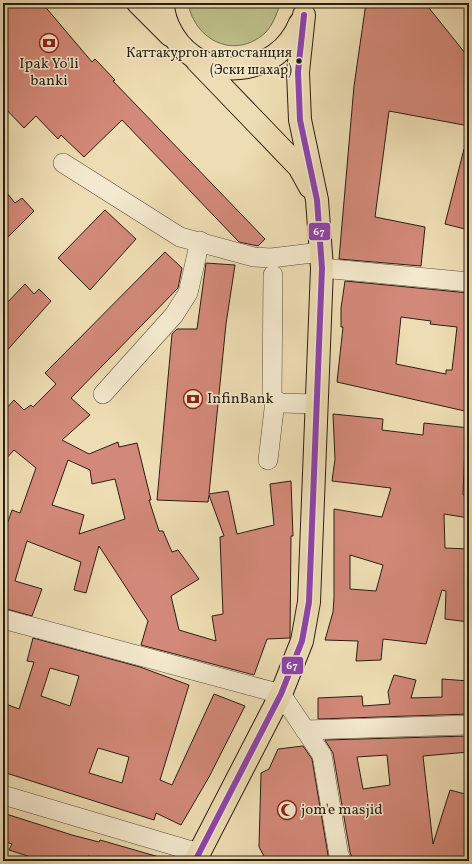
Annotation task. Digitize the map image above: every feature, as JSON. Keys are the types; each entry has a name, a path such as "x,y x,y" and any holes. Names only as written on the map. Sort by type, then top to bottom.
{"main road":[{"path":"138,3 185,49 299,167 317,200"},
{"path":"162,3 168,26 185,49 209,65 229,69 249,68 261,63 284,49 296,33 304,9"},
{"path":"197,857 281,694 302,641 309,602 322,260 317,200 300,120 298,72 304,9"}],"street":[{"path":"63,163 180,237 200,241 220,250 254,257 322,260 469,282"},
{"path":"103,394 174,315 188,293 200,241"},
{"path":"272,275 272,397 280,403 317,404"},
{"path":"268,460 275,400"},
{"path":"3,619 281,694 322,755 339,856 342,861"},
{"path":"305,730 469,725"},
{"path":"3,795 197,857"}],"green space":[{"path":"188,3 279,3 280,5 276,16 265,33 253,41 241,45 229,45 218,42 199,28 192,16"}],"building":[{"path":"3,3 42,3 92,62 95,59 115,80 113,81 265,239 258,246 239,242 122,120 84,157 61,135 58,139 36,116 24,128 3,106"},
{"path":"366,3 425,3 469,58 469,126 389,111 375,217 425,227 421,266 339,259 354,86"},
{"path":"464,149 469,149 469,230 445,224"},
{"path":"3,188 15,203 22,198 34,211 3,242"},
{"path":"105,210 136,239 90,290 58,258"},
{"path":"165,252 182,268 178,288 71,398 90,415 62,440 89,454 118,442 119,447 137,443 151,500 149,500 159,531 163,531 172,552 178,550 199,579 171,596 179,630 216,641 212,616 223,614 220,537 224,536 209,495 208,502 157,500 172,334 177,329 197,329 206,263 235,265 226,324 209,494 228,491 237,534 274,525 270,484 291,481 293,536 291,536 290,638 267,639 254,675 141,645 148,621 99,546 86,593 74,590 81,562 27,541 15,581 42,589 32,616 3,608 3,536 12,510 20,513 36,468 14,450 3,462 3,412 14,400 24,410 31,405 33,407 56,384 45,373","holes":["68,460 90,470 92,484 115,479 125,519 79,534 84,515 52,505"]},
{"path":"345,281 469,293 469,412 337,382 343,327 341,327 341,308","holes":["401,317 431,321 430,324 457,327 452,370 446,370 446,374 396,364"]},
{"path":"25,284 34,294 39,289 51,301 3,355 3,307"},
{"path":"333,414 383,419 382,430 423,435 424,423 469,428 469,446 465,446 463,495 469,496 469,518 444,514 445,548 469,549 469,622 445,619 446,591 442,590 426,644 383,639 381,660 356,661 358,641 325,640 333,612 334,598 334,509 382,517 391,488 332,481 335,459","holes":["350,555 383,565 376,591 350,589"]},
{"path":"33,638 140,667 189,685 160,780 172,785 214,694 245,706 209,777 181,825 156,813 154,820 3,772 3,703 19,709 34,662 27,661","holes":["50,668 79,676 70,706 41,696","98,748 129,757 122,783 89,773"]},
{"path":"394,675 416,680 411,698 442,697 442,679 469,681 469,714 318,719 318,698 362,696 363,706 390,704 388,692"},
{"path":"469,736 469,752 423,756 433,844 450,790 469,795 469,861 353,861 350,852 333,753 325,740","holes":["387,755 390,785 363,789 357,757"]},
{"name":"jom'e masjid","path":"303,746 312,759 329,861 265,858 259,847 261,773 269,769 278,749"},
{"path":"3,813 72,835 99,842 100,840 159,857 158,861 105,861 88,856 87,861 79,858 77,861 43,861 9,850 12,844 3,841"}],"transit line":[{"name":"67","path":"195,861 281,694 302,641 309,602 322,268 317,200 300,120 298,72 304,15"}],"place":[{"name":"Ipak Yo'li banki","path":"49,43"},
{"name":"Каттакургон автостанция (Эски шахар)","path":"299,61"},
{"name":"InfinBank","path":"193,399"},
{"name":"jom'e masjid","path":"287,810"}]}
